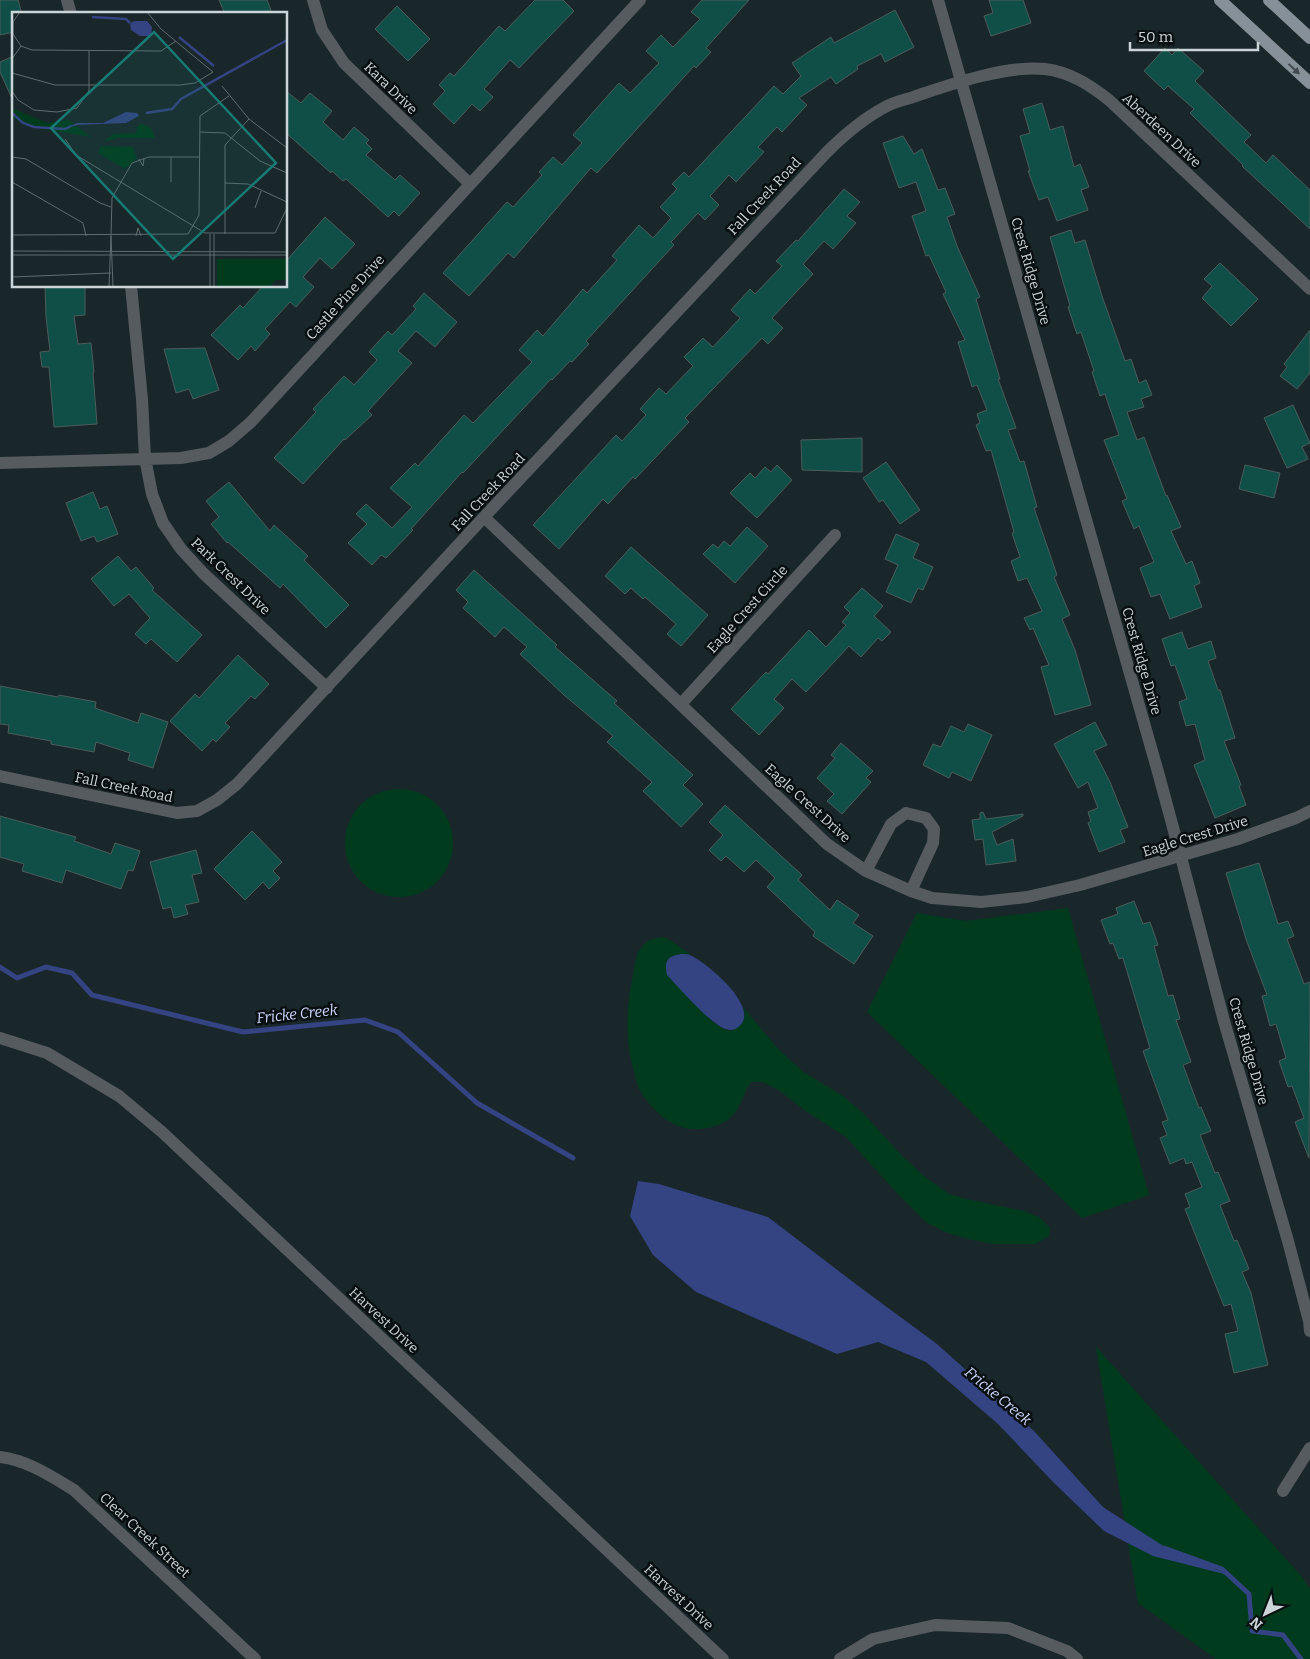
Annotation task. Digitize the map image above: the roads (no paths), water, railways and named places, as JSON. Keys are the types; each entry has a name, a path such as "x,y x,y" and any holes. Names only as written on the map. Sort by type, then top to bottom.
{"main road":[{"path":"1220,0 1310,83"},
{"path":"1269,0 1310,38"}],"street":[{"name":"Kara Drive","path":"313,0 322,30 344,62 469,183"},
{"name":"Castle Pine Drive","path":"0,462 181,458 210,452 229,441 251,422 469,183 640,0"},
{"name":"Crest Ridge Drive","path":"938,0 1181,857 1224,1021 1288,1241 1310,1331"},
{"name":"Aberdeen Drive","path":"962,83 1024,68 1054,71 1089,85 1109,100 1310,289"},
{"name":"Fall Creek Road","path":"0,776 154,810 176,813 197,811 218,800 237,784 484,517 827,152 853,128 888,106 962,83"},
{"name":"Park Crest Drive","path":"131,288 142,399 145,458 152,494 163,523 180,549 203,573 327,688"},
{"name":"Eagle Crest Drive","path":"484,517 827,844 866,871 911,891 932,898 980,902 1027,897 1080,886 1238,840 1310,811"},
{"name":"Eagle Crest Circle","path":"680,704 835,535"},
{"path":"866,871 892,824 906,813 926,818 934,829 933,843 911,891"},
{"name":"Harvest Drive","path":"0,1038 47,1053 119,1096 162,1132 722,1659"},
{"path":"1283,1491 1310,1448"},
{"name":"Clear Creek Street","path":"0,1457 10,1458 44,1471 74,1490 255,1659"},
{"path":"840,1659 873,1639 935,1625 1008,1628 1067,1651 1077,1659"}],"water":[{"path":"690,955 700,961 731,988 744,1010 743,1020 737,1028 728,1030 709,1018 667,975 666,963 668,960 672,956"},
{"path":"638,1181 659,1184 768,1217 937,1344 1034,1431 1103,1507 1171,1551 1232,1576 1153,1556 1104,1531 1053,1482 998,1424 926,1362 878,1342 837,1354 696,1292 653,1255 630,1216"}],"waterway":[{"name":"Fricke Creek","path":"0,967 17,978 46,967 72,973 92,995 243,1032 365,1020 398,1032 477,1103 573,1158"},
{"name":"Fricke Creek","path":"1164,1548 1222,1569 1249,1594 1252,1631 1283,1635 1301,1659"}]}
